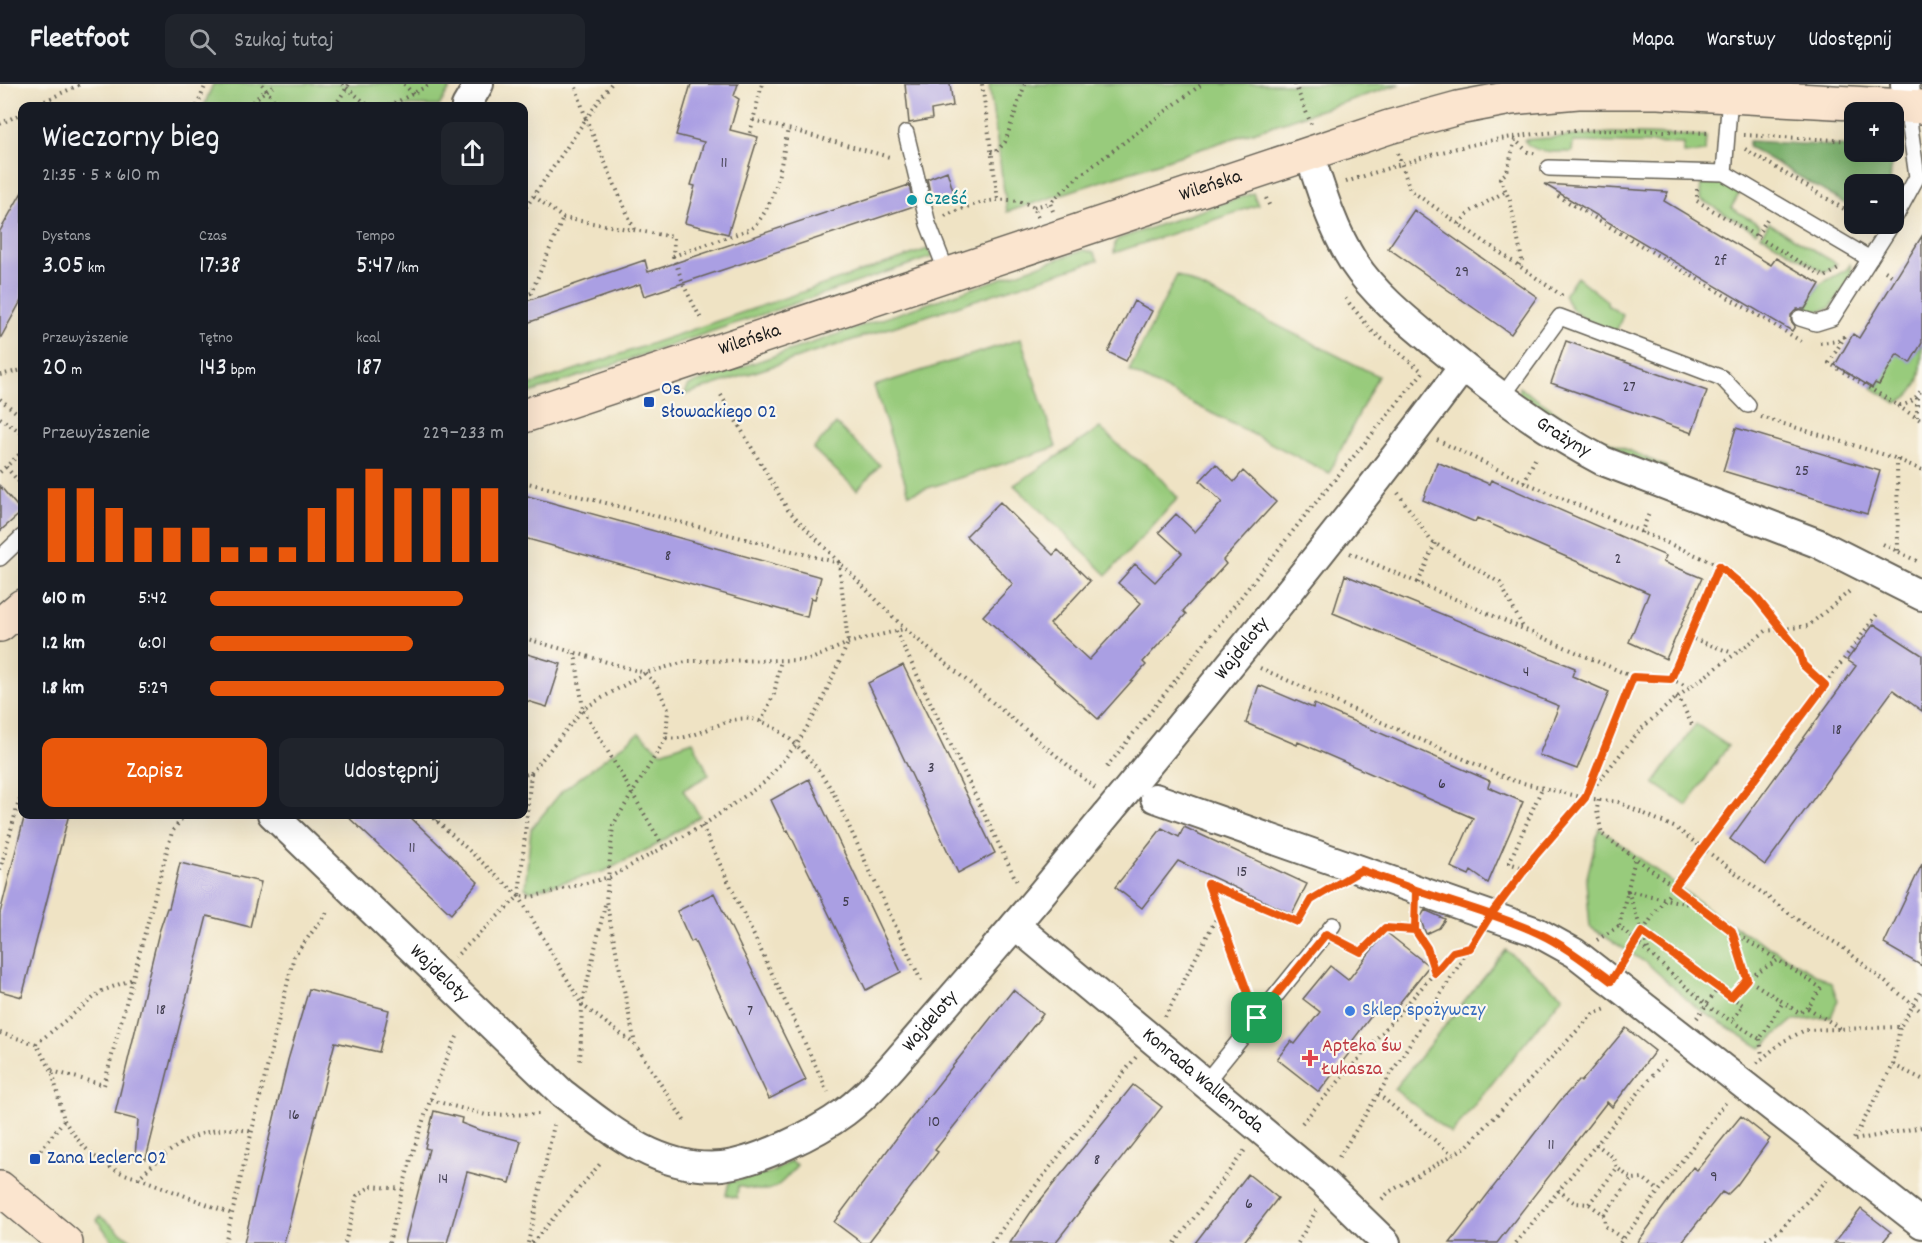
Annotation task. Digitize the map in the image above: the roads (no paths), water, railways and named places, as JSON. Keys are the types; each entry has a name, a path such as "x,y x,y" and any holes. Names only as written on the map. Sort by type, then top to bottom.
{"street":[{"path":"468,102 479,84"},
{"name":"Wileńska","path":"528,415 948,273 1310,140 1389,127 1458,108 1532,96 1614,91 1730,96 1912,99"},
{"name":"Grażyny","path":"1310,140 1336,226 1354,262 1376,291 1402,316 1502,397 1572,445 1603,461 1817,543 1922,596"},
{"name":"Wajdeloty","path":"277,819 562,1093 609,1129 653,1154 692,1166 724,1166 758,1156 843,1113 881,1078 1016,925 1250,639 1463,367"},
{"path":"0,625 18,609"},
{"path":"1155,798 1537,932 1575,954 1683,1039 1848,1151 1922,1224"},
{"name":"Konrada Wallenroda","path":"1016,925 1322,1181 1386,1243"},
{"path":"0,1188 66,1243"}],"lane":[{"path":"1724,173 1730,96"},
{"path":"1904,202 1919,177 1912,99"},
{"path":"906,134 928,224 948,273"},
{"path":"1546,162 1724,173 1870,259"},
{"path":"1800,318 1816,323 1832,318 1885,234"},
{"path":"1502,397 1560,317 1722,378 1748,405"},
{"path":"0,558 18,541"},
{"path":"1205,1083 1330,929"}],"place":[{"name":"Cześć","path":"912,200"},
{"name":"Os. Słowackiego 02","path":"649,402"},
{"name":"Sklep spożywczy","path":"1350,1011"},
{"name":"Apteka św Łukasza","path":"1310,1058"},
{"name":"Zana Leclerc 02","path":"35,1159"}]}
